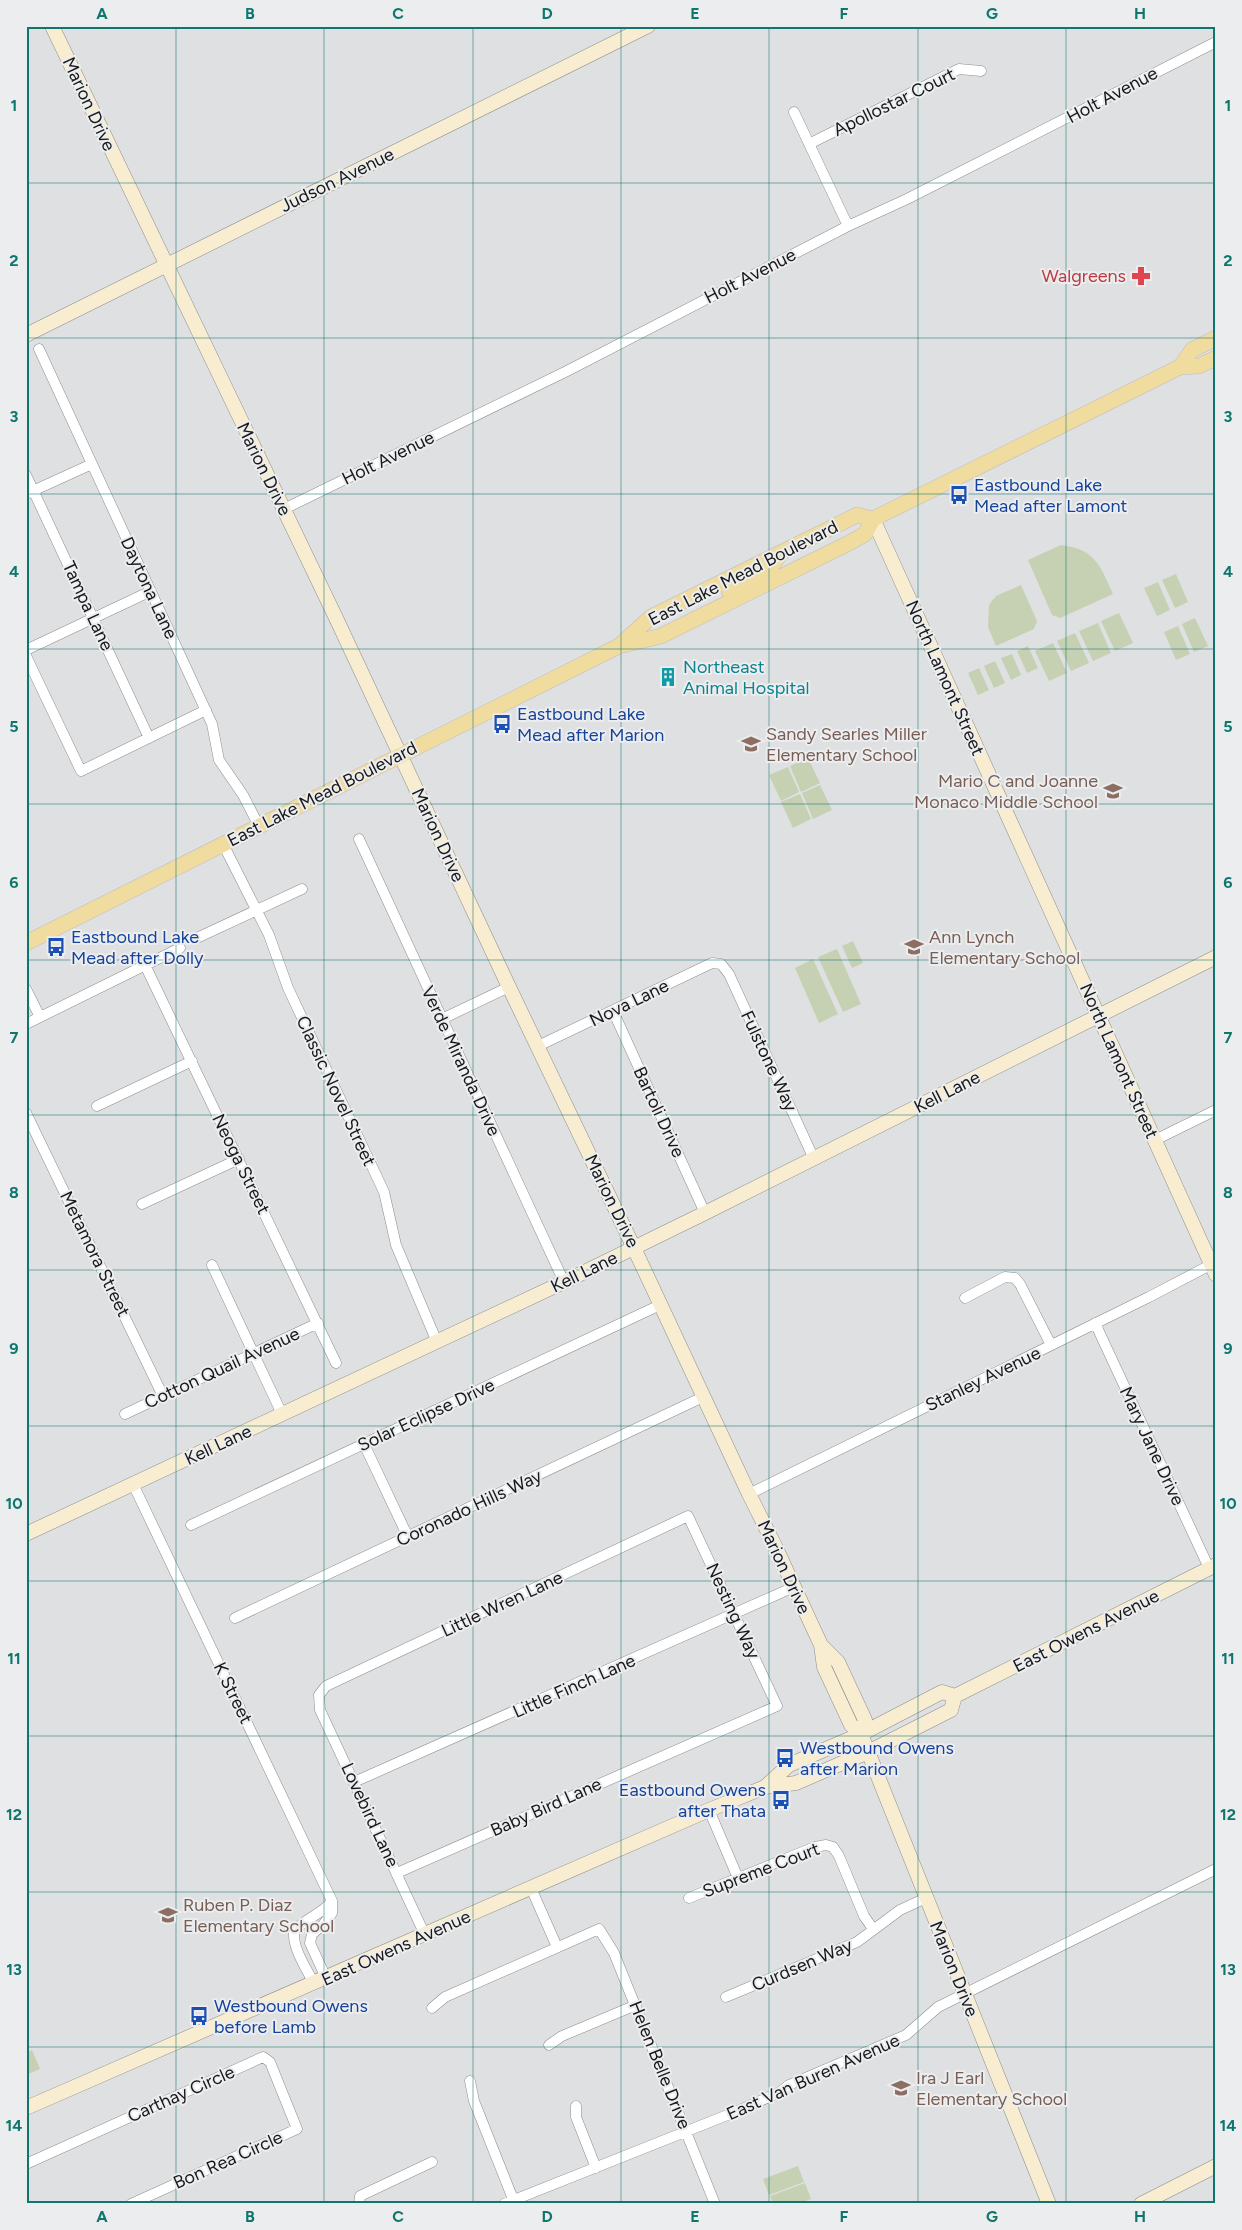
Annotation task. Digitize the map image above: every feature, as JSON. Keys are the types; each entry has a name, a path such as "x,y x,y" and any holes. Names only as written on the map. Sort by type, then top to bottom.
{"main road":[{"name":"East Lake Mead Boulevard","path":"1180,367 1192,350 1216,338"},
{"name":"East Lake Mead Boulevard","path":"26,942 619,646 661,636 704,615 866,534 873,519 1180,367 1198,366 1216,358"},
{"name":"East Lake Mead Boulevard","path":"619,646 651,617 857,515 873,519"},
{"path":"704,615 704,605 766,572 784,551"}],"street":[{"name":"Marion Drive","path":"52,26 165,265 284,509 821,1645 824,1667 851,1725 861,1734 1049,2204"},
{"name":"Judson Avenue","path":"26,335 646,27"},
{"name":"Holt Avenue","path":"284,509 567,371 848,226 888,206 907,199 1216,42"},
{"name":"Apollostar Court","path":"809,144 959,69 980,71"},
{"path":"794,112 848,226"},
{"name":"Daytona Lane","path":"39,349 206,710 212,724 219,760 243,795 259,826"},
{"path":"30,492 92,464"},
{"name":"Tampa Lane","path":"26,475 30,492 93,618 149,738"},
{"name":"North Lamont Street","path":"873,519 1214,1267"},
{"path":"26,650 151,591"},
{"path":"26,656 81,771 206,710"},
{"name":"Verde Miranda Drive","path":"359,839 564,1282"},
{"name":"Classic Novel Street","path":"223,844 269,935 302,1020 384,1192 396,1246 437,1342"},
{"path":"198,938 302,889"},
{"path":"26,1024 180,948"},
{"name":"Kell Lane","path":"26,1534 706,1214 1216,957"},
{"name":"Nova Lane","path":"538,1046 712,963 721,964"},
{"name":"Fulstone Way","path":"721,964 729,974 814,1159"},
{"name":"Neoga Street","path":"146,965 336,1363"},
{"path":"442,1019 509,987"},
{"path":"26,989 40,1017"},
{"name":"Bartoli Drive","path":"613,1011 706,1214"},
{"path":"97,1106 192,1061"},
{"path":"1155,1140 1216,1110"},
{"name":"Metamora Street","path":"26,1112 163,1396"},
{"path":"142,1204 239,1159"},
{"path":"212,1265 282,1414"},
{"name":"Stanley Avenue","path":"749,1494 1051,1344 1214,1267"},
{"path":"965,1298 1005,1277 1015,1278 1020,1284 1051,1344"},
{"name":"Solar Eclipse Drive","path":"191,1526 660,1305"},
{"name":"Cotton Quail Avenue","path":"125,1414 318,1323"},
{"name":"Mary Jane Drive","path":"1095,1323 1213,1566"},
{"name":"Coronado Hills Way","path":"235,1618 703,1397"},
{"path":"364,1444 408,1537"},
{"name":"K Street","path":"133,1484 332,1901"},
{"name":"Nesting Way","path":"688,1516 777,1706"},
{"name":"Little Wren Lane","path":"319,1695 326,1686 688,1516"},
{"name":"East Owens Avenue","path":"765,1786 788,1765 861,1734 942,1692 956,1696 1213,1566"},
{"name":"Little Finch Lane","path":"354,1782 735,1615 794,1587"},
{"name":"Lovebird Lane","path":"319,1695 320,1710 425,1935"},
{"name":"East Owens Avenue","path":"26,2108 765,1786 796,1783 868,1752 951,1710 956,1696"},
{"name":"Baby Bird Lane","path":"397,1873 777,1706"},
{"path":"709,1810 738,1878"},
{"name":"Supreme Court","path":"689,1898 815,1847 826,1845 833,1847 864,1916 873,1929"},
{"name":"East Van Buren Avenue","path":"511,2202 686,2132 780,2092 789,2085 888,2044 906,2035 938,2007 1216,1869"},
{"path":"432,2008 445,1997 557,1947 531,1888"},
{"name":"Curdsen Way","path":"726,1997 857,1942 900,1910 926,1898"},
{"path":"320,1981 294,1947 294,1932 299,1925 325,1911 332,1901"},
{"path":"320,1981 310,1943 312,1934 323,1925 332,1913 332,1901"},
{"name":"Helen Belle Drive","path":"557,1947 599,1929 614,1953 715,2204"},
{"path":"549,2045 562,2036 636,2005"},
{"name":"Carthay Circle","path":"26,2164 263,2057 270,2062 297,2129"},
{"path":"470,2081 474,2101 511,2202"},
{"path":"576,2106 576,2117 596,2168"},
{"name":"Bon Rea Circle","path":"131,2204 297,2129"},
{"path":"358,2204 360,2196 432,2162"},
{"path":"1141,2204 1216,2166"}],"green space":[{"path":"1061,545 1082,550 1095,560 1113,594 1060,618 1052,615 1028,560"},
{"path":"1176,574 1188,602 1175,608 1162,580"},
{"path":"1158,582 1170,610 1157,616 1144,588"},
{"path":"1021,585 1037,621 1034,629 996,646 988,627 989,605 996,596"},
{"path":"1119,613 1133,643 1115,651 1101,621"},
{"path":"1195,618 1208,646 1194,652 1182,624"},
{"path":"1098,623 1111,653 1093,661 1079,631"},
{"path":"1178,626 1190,654 1176,660 1164,632"},
{"path":"1075,633 1089,663 1071,671 1057,641"},
{"path":"1053,643 1067,673 1049,681 1035,651"},
{"path":"1028,646 1038,668 1027,673 1017,651"},
{"path":"1012,654 1021,675 1011,680 1001,658"},
{"path":"995,661 1005,683 994,688 984,666"},
{"path":"979,668 989,690 978,695 968,673"},
{"path":"808,758 820,783 801,792 790,766"},
{"path":"788,767 799,792 781,801 769,775"},
{"path":"820,785 832,810 813,819 802,793"},
{"path":"800,794 811,819 793,828 781,802"},
{"path":"853,941 863,963 852,968 842,946"},
{"path":"837,949 861,1004 843,1012 818,957"},
{"path":"813,959 838,1014 819,1023 795,968"},
{"path":"32,2050 40,2069 26,2075 26,2053"},
{"path":"798,2166 804,2182 769,2195 763,2179"},
{"path":"805,2183 811,2199 797,2204 773,2204 770,2196"}],"place":[{"name":"Walgreens","path":"1141,276"},
{"name":"Eastbound Lake Mead after Lamont","path":"959,495"},
{"name":"Northeast Animal Hospital","path":"668,677"},
{"name":"Eastbound Lake Mead after Marion","path":"502,724"},
{"name":"Sandy Searles Miller Elementary School","path":"751,744"},
{"name":"Mario C and Joanne Monaco Middle School","path":"1113,791"},
{"name":"Eastbound Lake Mead after Dolly","path":"56,947"},
{"name":"Ann Lynch Elementary School","path":"914,947"},
{"name":"Westbound Owens after Marion","path":"785,1758"},
{"name":"Eastbound Owens after Thata","path":"781,1800"},
{"name":"Ruben P. Diaz Elementary School","path":"168,1915"},
{"name":"Westbound Owens before Lamb","path":"199,2016"},
{"name":"Ira J Earl Elementary School","path":"901,2088"}]}
